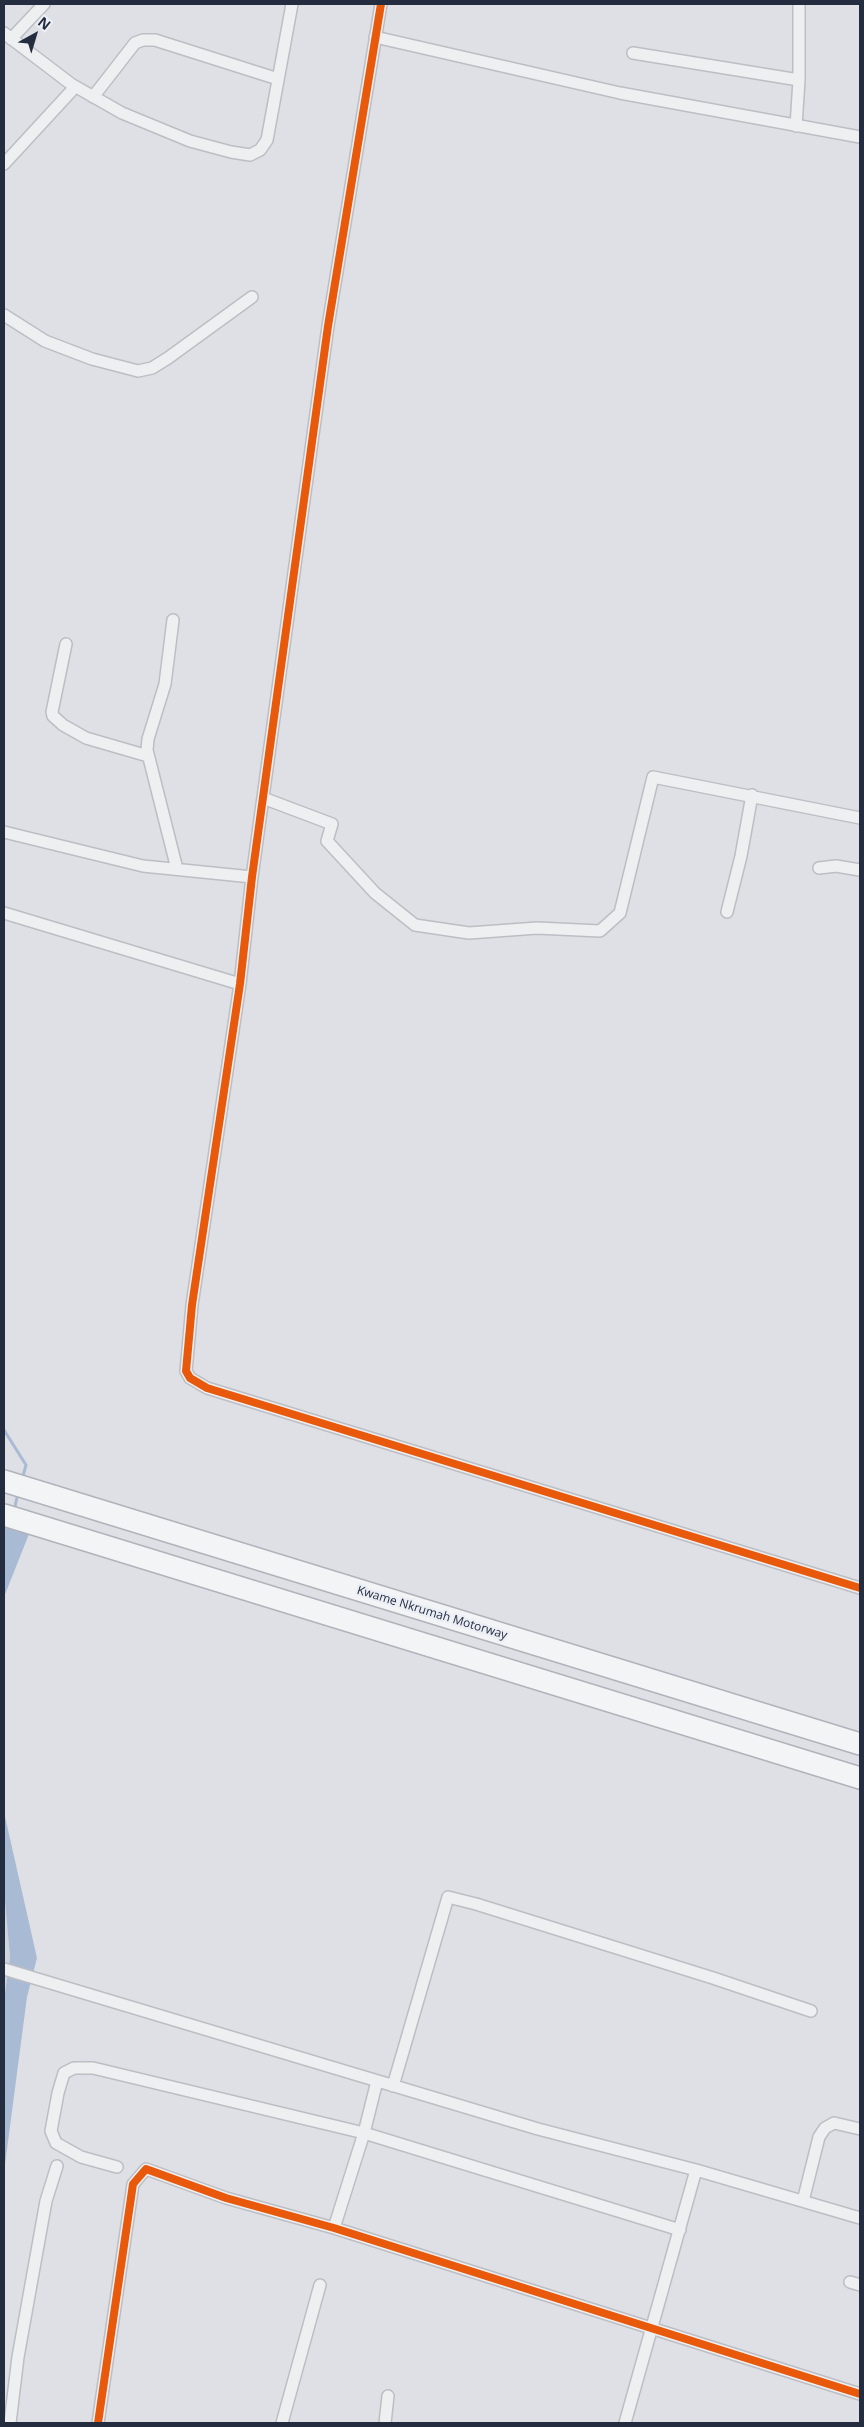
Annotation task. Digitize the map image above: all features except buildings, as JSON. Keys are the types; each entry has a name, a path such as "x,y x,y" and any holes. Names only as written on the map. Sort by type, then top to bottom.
{"highway":[{"name":"Kwame Nkrumah Motorway","path":"7,1482 860,1744"},
{"path":"4,1515 860,1778"}],"street":[{"path":"44,4 7,36 76,86 122,113 190,141 250,155 260,150 267,140 292,4"},
{"path":"381,4 328,326 252,877 240,984 185,1363 190,1378 207,1388 860,1588"},
{"path":"796,126 799,80 799,4"},
{"path":"375,37 620,93 860,137"},
{"path":"93,97 135,43 143,40 155,40 278,79"},
{"path":"633,53 799,80"},
{"path":"4,164 76,86"},
{"path":"4,315 44,341 92,359 138,371 152,368 168,358 252,297"},
{"path":"173,620 165,684 148,739 148,756 177,869"},
{"path":"66,644 52,712 54,716 63,725 86,738 148,756"},
{"path":"263,798 332,824 327,840 375,893 415,925 469,933 538,928 600,931 620,913 653,777 752,795 860,818"},
{"path":"727,912 742,856 752,795"},
{"path":"4,832 142,866 252,877"},
{"path":"819,868 836,866 860,870"},
{"path":"4,913 240,984"},
{"path":"393,2086 448,1897 713,1978 811,2011"},
{"path":"4,1969 538,2129 696,2170 860,2218"},
{"path":"117,2167 81,2157 56,2143 51,2131 58,2094 64,2073 74,2068 93,2068 364,2133 680,2230"},
{"path":"334,2228 364,2133 377,2082"},
{"path":"803,2201 819,2137 825,2128 834,2123 860,2129"},
{"path":"10,2423 18,2357 46,2201 57,2166"},
{"path":"98,2423 133,2184 146,2169 226,2198 334,2228 860,2394"},
{"path":"624,2423 696,2170"},
{"path":"282,2423 320,2285"},
{"path":"385,2423 388,2396"}],"shaded area":[{"path":"4,1890 10,1957 4,2000"}],"water":[{"path":"4,1526 29,1534 4,1597"},
{"path":"4,1812 37,1958 27,1997 4,2172 4,2000 10,1957 4,1890"}],"waterway":[{"path":"4,1430 26,1465 22,1480"},
{"path":"14,1511 18,1493"}],"cycle path":[{"path":"381,4 328,326 252,877 240,984 192,1305 186,1371 190,1378 207,1388 860,1588"},
{"path":"98,2423 133,2184 146,2169 226,2198 334,2228 860,2394"}]}
